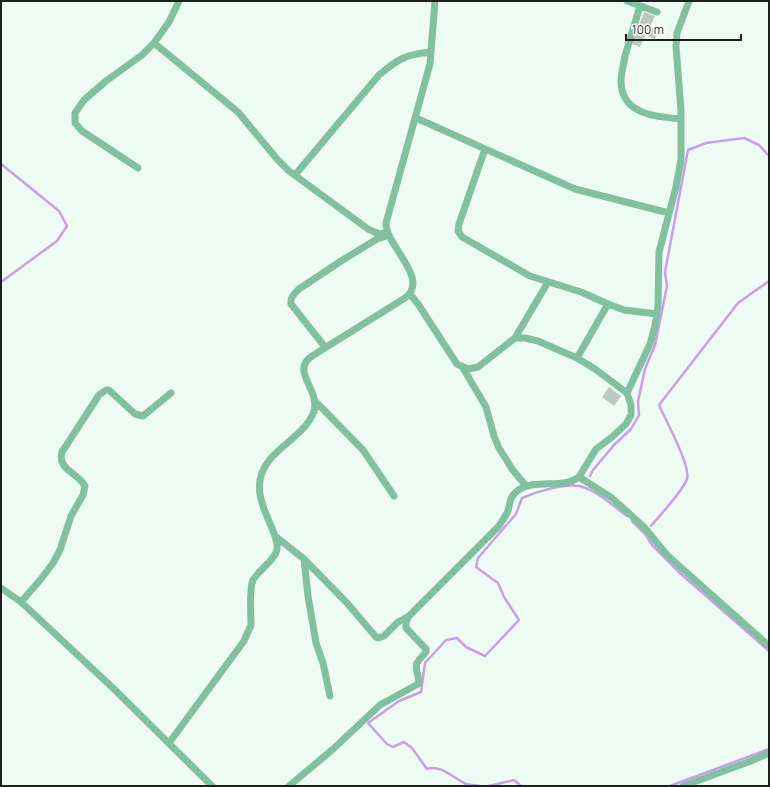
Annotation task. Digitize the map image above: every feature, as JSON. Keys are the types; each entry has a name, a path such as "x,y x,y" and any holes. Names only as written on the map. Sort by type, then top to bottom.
{"street":[{"path":"138,168 82,131 75,123 75,113 84,100 106,81 142,55 154,43 169,22 179,1"},
{"path":"169,743 248,634 251,625 252,583 277,549 275,536 260,495 260,479 265,466 311,417 314,409 314,394 305,378 303,369 308,359 410,294 412,284 410,271 387,234 386,222 430,64 435,1"},
{"path":"627,1 657,12"},
{"path":"627,393 650,344 655,326 658,306 659,252 676,187 681,160 681,119 676,46 678,33 688,1"},
{"path":"640,6 621,75 622,91 627,101 641,111 659,117 681,119"},
{"path":"154,43 238,112 277,159 295,175 368,229 379,234 387,234"},
{"path":"295,175 379,75 402,58 414,53 431,52"},
{"path":"416,118 575,189 669,213"},
{"path":"485,149 459,224 459,234 530,276 581,292 624,310 657,314"},
{"path":"325,348 291,304 291,299 299,289 340,261 387,234"},
{"path":"463,368 473,369 478,367 515,338 548,282"},
{"path":"410,294 457,364 463,368 486,407 498,448 526,486"},
{"path":"577,358 608,304"},
{"path":"275,536 304,559 347,603 376,637 381,638 398,622 409,616 498,527 504,519 512,497 518,490 526,486 549,483 567,483 580,477 596,449 626,424 630,415 631,405 627,393 595,369 577,358 538,342 524,338 515,338"},
{"path":"21,602 53,563 60,550 71,516 83,495 85,486 84,483 66,469 60,461 60,457 98,395 106,390 109,390 135,414 143,416 171,393"},
{"path":"315,401 363,450 394,496"},
{"path":"580,477 612,498 650,534 667,555 769,646"},
{"path":"304,559 308,596 316,643 323,663 330,696"},
{"path":"1,588 21,602 212,786"},
{"path":"289,786 332,750 380,705 418,684 420,679 416,670 416,665 426,650 406,628 406,622 409,616"},
{"path":"683,786 769,753"}],"building":[{"path":"644,12 655,16 650,27 658,30 655,39 645,35 640,47 632,44"},
{"path":"609,387 621,396 614,406 602,397"}],"waterway":[{"path":"590,476 593,470 614,445 631,429 639,415 638,401 645,369 655,345 667,286 665,272 688,150 706,143 744,138 759,145 769,156"},
{"path":"1,164 59,211 67,226 57,241 1,282"},
{"path":"651,526 676,496 687,479 685,464 672,431 659,405 738,303 769,281"},
{"path":"479,786 466,784 442,770 432,768 427,769 412,748 404,742 393,747 387,744 368,723 399,701 421,692 425,663 446,640 457,638 466,647 485,656 519,620 504,597 498,583 476,567 478,558 516,514 522,498 558,487 573,485 579,486 592,491 627,516"},
{"path":"632,521 646,535 652,545 681,574 769,651"},
{"path":"670,786 769,749"},
{"path":"489,786 514,780 521,786"}]}
